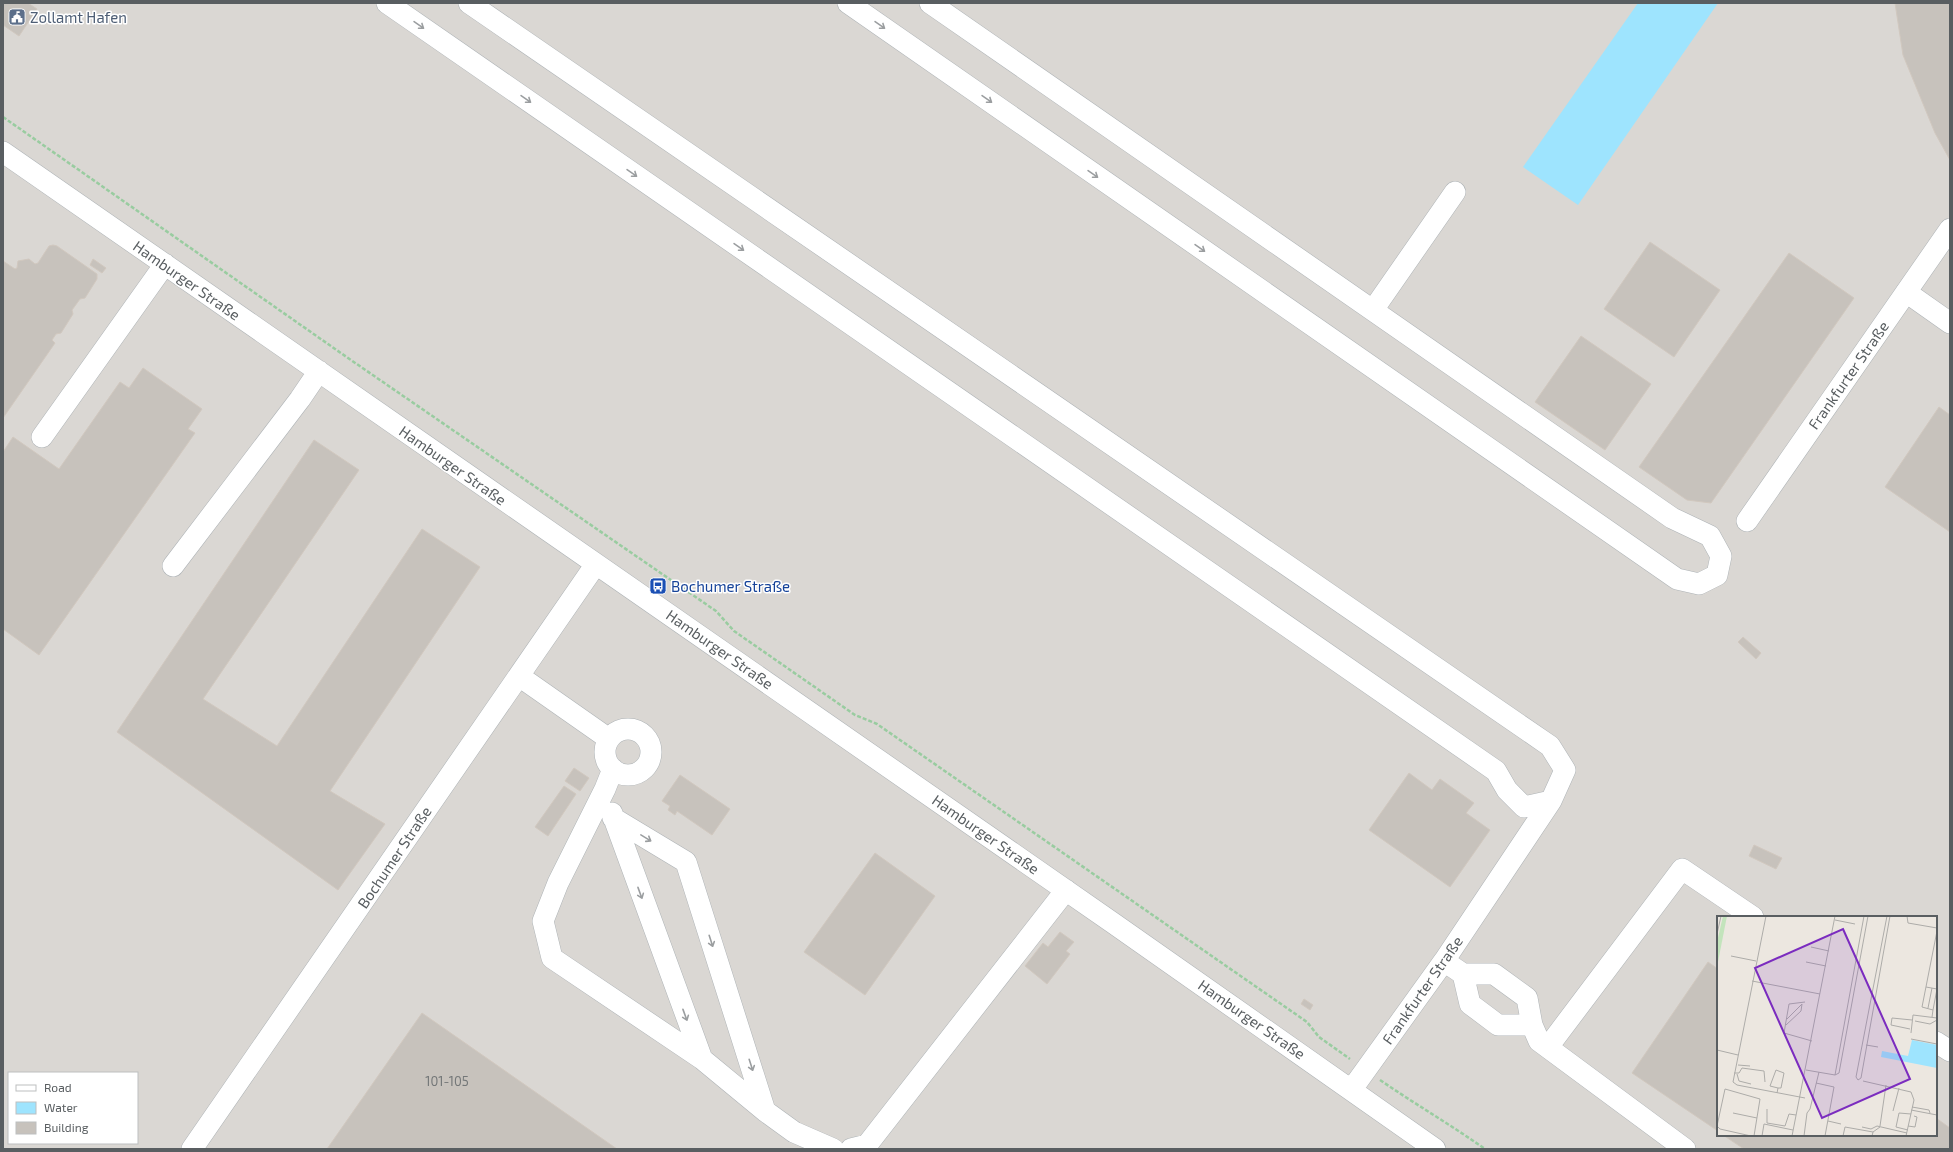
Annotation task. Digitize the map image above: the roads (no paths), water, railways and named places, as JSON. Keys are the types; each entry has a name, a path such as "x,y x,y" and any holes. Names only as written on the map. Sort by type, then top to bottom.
{"street":[{"path":"387,3 1496,771 1507,790 1524,807 1551,801"},
{"name":"Frankfurter Straße","path":"469,3 1550,746 1565,770 1551,801 1444,961 1352,1089"},
{"path":"848,3 1677,579 1699,584 1717,575 1721,556 1710,536 1672,518 930,3"},
{"name":"Hamburger Straße","path":"3,152 1352,1089 1434,1149"},
{"path":"1372,310 1455,192"},
{"name":"Frankfurter Straße","path":"1747,521 1950,229"},
{"path":"42,437 164,264"},
{"path":"1906,292 1950,323"},
{"path":"173,566 300,400 319,371"},
{"name":"Bochumer Straße","path":"192,1149 596,564"},
{"path":"519,676 609,739"},
{"path":"628,729 639,731 647,739 651,749 650,760 643,769 633,774 622,774 613,769 606,760 605,749 609,739 618,731 628,729"},
{"path":"613,769 605,790 558,883 543,921 552,958 702,1059 794,1132 833,1149"},
{"path":"605,790 613,818 702,1059"},
{"path":"613,818 686,862 766,1111"},
{"path":"1548,1047 1682,869 1751,916"},
{"path":"851,1149 867,1145 1066,890"},
{"path":"1444,961 1464,981 1470,1004 1498,1025 1526,1025"},
{"path":"1464,981 1494,974 1527,998 1526,1025 1539,1041 1684,1149"},
{"path":"1937,1043 1950,1051"}],"water":[{"path":"1638,3 1718,3 1578,205 1523,167"}],"place":[{"name":"Zollamt Hafen","path":"17,17"},
{"name":"Bochumer Straße","path":"658,586"}]}
